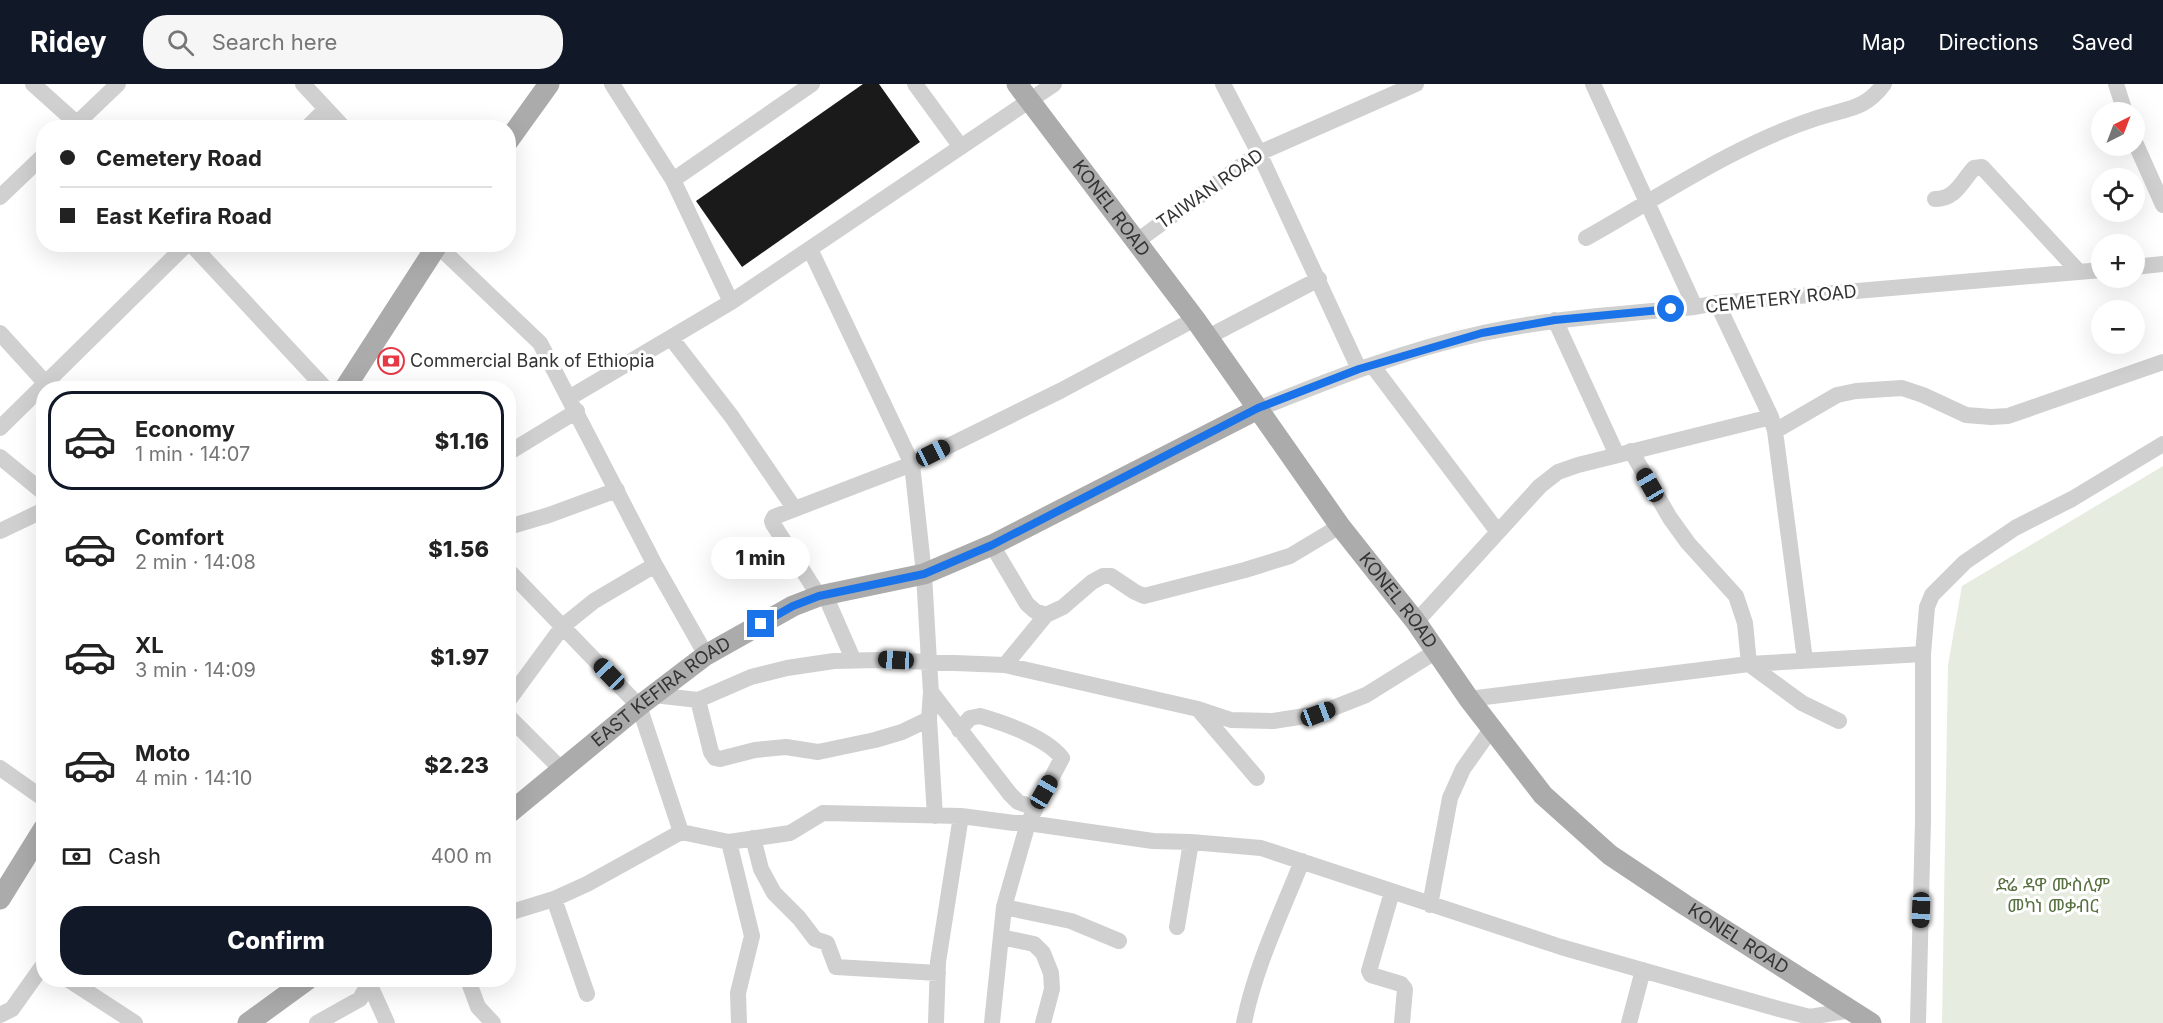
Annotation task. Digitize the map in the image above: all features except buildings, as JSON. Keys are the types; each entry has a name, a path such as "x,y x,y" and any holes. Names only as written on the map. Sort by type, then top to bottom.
{"main road":[{"path":"516,129 544,86"},
{"name":"KONEL ROAD","path":"1023,92 1195,319 1340,526 1416,622 1469,699 1543,795 1610,855 1871,1023"},
{"path":"350,381 432,252"},
{"name":"EAST KEFIRA ROAD","path":"516,807 706,656 793,606 822,596 924,574 992,545 1258,408"},
{"path":"0,899 36,841"},
{"path":"248,1023 295,987"}],"street":[{"path":"33,84 71,120"},
{"path":"83,120 118,84"},
{"path":"303,84 336,120"},
{"path":"612,84 673,180 731,302"},
{"path":"915,84 961,147"},
{"path":"516,447 671,338 731,302 961,147 1023,92 1054,84"},
{"path":"1223,84 1259,153 1319,279 1366,367 1498,532"},
{"name":"TAIWAN ROAD","path":"1137,241 1259,153 1416,84"},
{"path":"1593,84 1695,307"},
{"path":"1586,238 1700,171 1762,140 1816,118 1866,104 1884,84"},
{"path":"2116,84 2122,102"},
{"path":"673,180 803,87"},
{"path":"315,120 326,109"},
{"path":"2141,156 2163,205"},
{"path":"0,197 36,163"},
{"path":"1935,199 1946,198 1953,194 1974,168 1983,166 2079,272"},
{"path":"810,249 912,464 924,574 935,816"},
{"path":"53,381 181,252"},
{"path":"197,252 318,381"},
{"path":"444,252 540,343 655,566 706,656"},
{"path":"2145,266 2163,264"},
{"name":"CEMETERY ROAD","path":"1258,408 1366,367 1482,333 1555,320 1717,303 2091,271"},
{"path":"1208,337 1319,279"},
{"path":"1717,303 1773,424 1805,660"},
{"path":"853,659 822,596 772,522 778,514 912,464 1060,391 1195,319"},
{"path":"1555,320 1624,453 1688,543 1736,596 1745,623 1749,664 1802,703 1839,721"},
{"path":"0,333 43,381"},
{"path":"671,338 732,417 794,508"},
{"path":"1416,622 1540,486 1558,472 1624,453 1773,424 1837,395 1856,391 1902,388 1966,415 2008,416 2163,362"},
{"path":"0,428 36,396"},
{"path":"1918,1023 1923,820 1923,654 1927,607 1932,595 1965,562 2015,528 2072,499 2163,444"},
{"path":"0,457 36,486"},
{"path":"516,525 617,490"},
{"path":"0,531 36,514"},
{"path":"1005,665 1046,615 1063,608 1092,582 1103,576 1111,576 1144,596 1290,556 1340,526"},
{"path":"992,545 1027,604 1035,611 1046,615"},
{"path":"516,690 563,626 594,601 655,566"},
{"path":"516,578 563,626 647,701 681,832"},
{"path":"647,701 698,700 751,677 787,668 853,659 1005,665 1198,709 1231,720 1273,721 1318,714 1366,695 1435,652"},
{"path":"1469,699 1749,664 1923,654"},
{"path":"931,692 1010,794 1032,815 1153,841 1261,848 1561,947 1810,1017 1851,1010"},
{"path":"698,700 711,752 715,758 720,759 755,750 786,747 818,752 874,741 902,732 929,719"},
{"path":"1198,709 1257,778"},
{"path":"959,730 970,718 980,716 1039,740 1060,755 1061,762 1032,815 1004,908 992,1023"},
{"path":"516,724 562,770"},
{"path":"1430,905 1450,798 1464,769 1492,728"},
{"path":"0,768 36,793"},
{"path":"516,911 554,899 587,884 681,832 729,842 790,833 823,813 961,816 1014,823 1032,815"},
{"path":"936,1023 938,962 961,816"},
{"path":"753,838 761,869 774,893 799,918 815,939 827,943 836,968 938,973"},
{"path":"729,842 752,936 738,993 739,1023"},
{"path":"1177,927 1191,842"},
{"path":"1244,1023 1249,996 1258,970 1302,861"},
{"path":"1392,892 1369,971 1371,975 1401,984 1405,989 1401,1023"},
{"path":"554,899 587,994"},
{"path":"1004,908 1071,921 1119,942"},
{"path":"1001,937 1034,944 1043,953 1051,973 1052,989 1042,1023"},
{"path":"1629,1023 1643,970"},
{"path":"0,1015 12,1009 36,975"},
{"path":"80,987 135,1023"},
{"path":"317,1023 360,999 367,987"},
{"path":"373,987 387,1023"},
{"path":"471,987 478,1007 493,1023"}],"green space":[{"name":"ድሬ ዳዋ ሙስሊም መካነ መቃብር","path":"2163,466 2163,1023 1942,1023 1948,665 1962,586"}],"place":[{"name":"Commercial Bank of Ethiopia","path":"391,361"}],"route":[{"path":"761,624 793,606 819,596 924,574 992,545 1258,408 1359,369 1482,333 1555,320 1671,309"}]}
